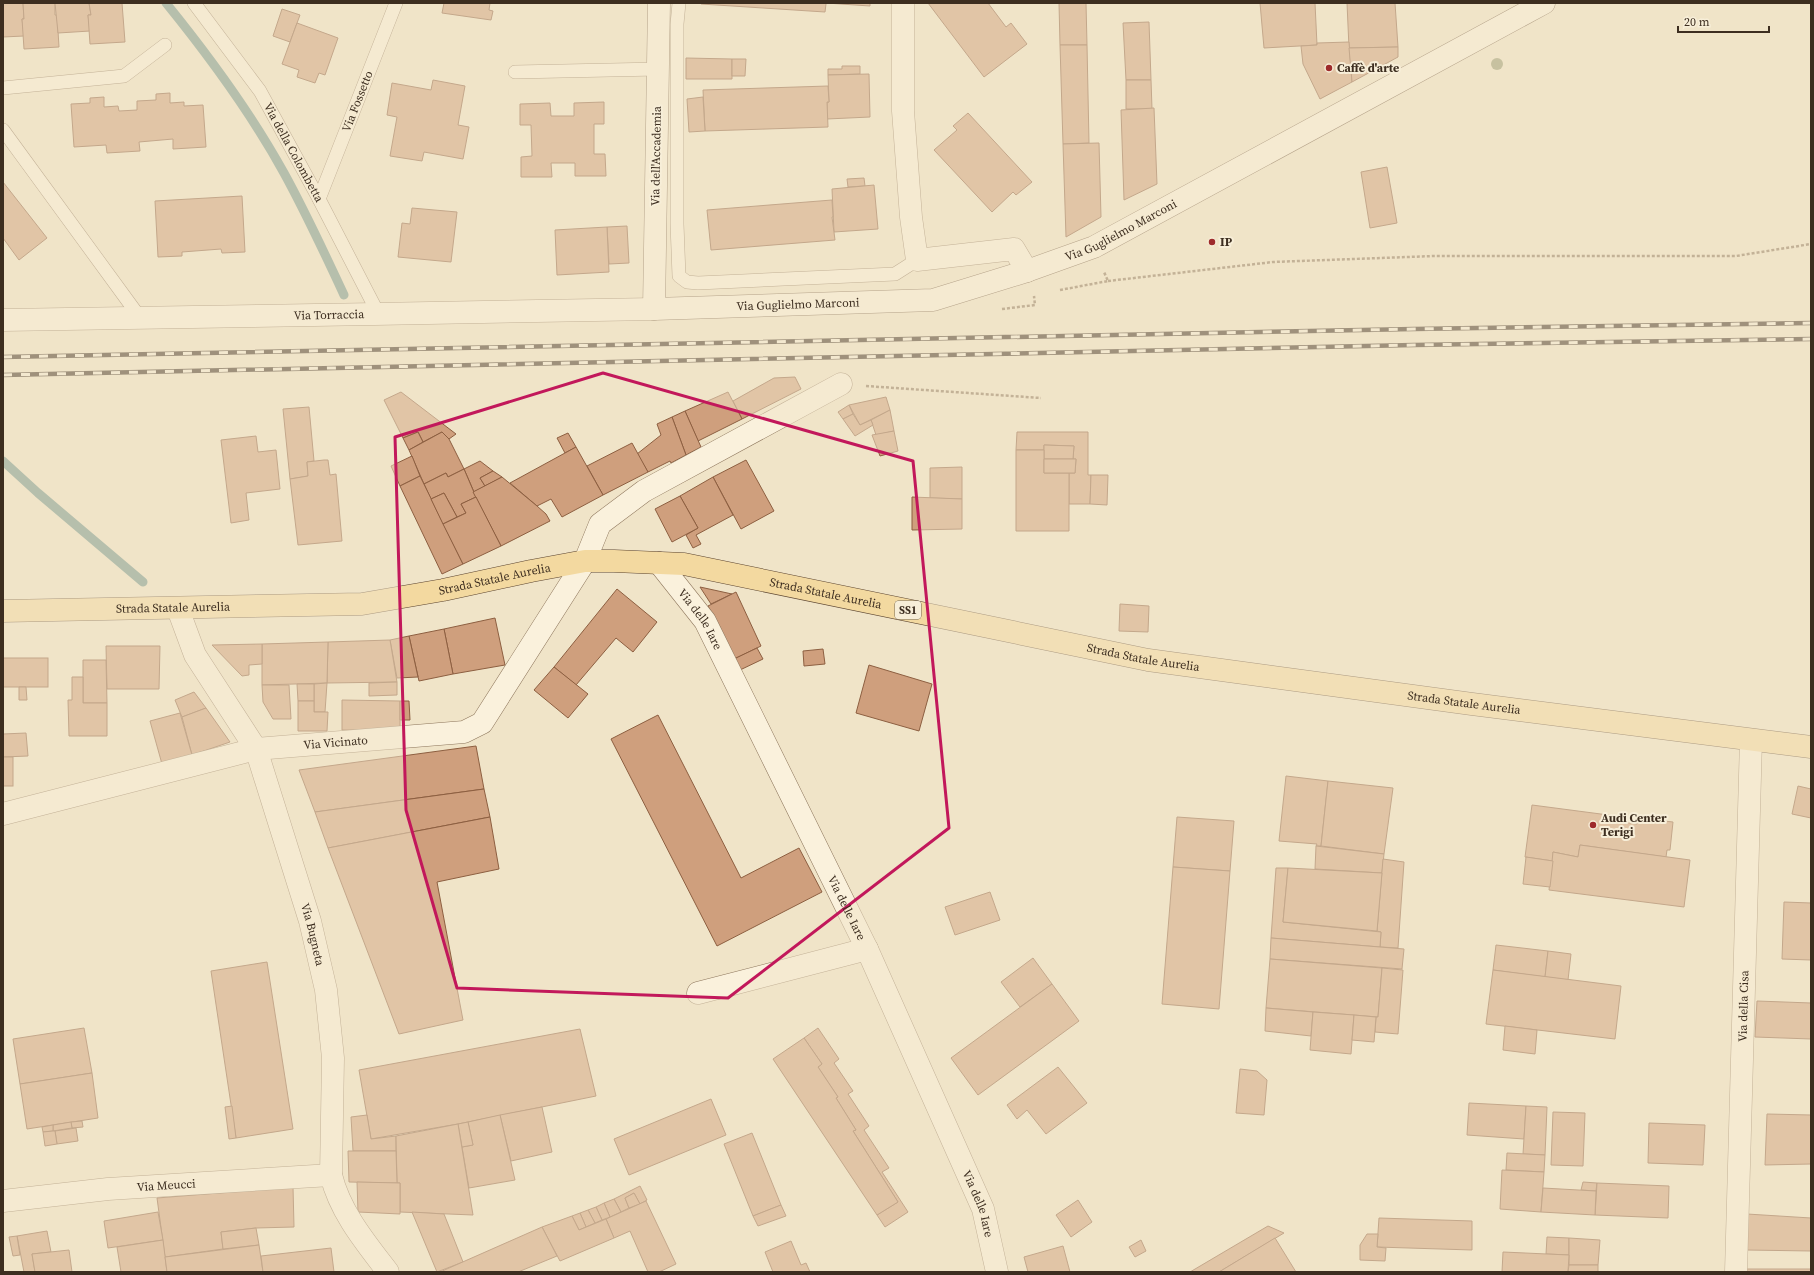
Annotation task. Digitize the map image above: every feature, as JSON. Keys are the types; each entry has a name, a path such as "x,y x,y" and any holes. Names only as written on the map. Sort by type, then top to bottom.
{"main road":[{"name":"Strada Statale Aurelia","path":"3,611 178,609 362,604 443,590 585,561 659,562 684,564 1148,660 1472,704 1811,747"}],"street":[{"name":"Via dell'Accademia","path":"654,309 659,3"},
{"path":"903,3 903,111 911,217 917,260 1014,249 1027,271"},
{"name":"Via Guglielmo Marconi","path":"654,309 933,300 1027,271 1094,248 1544,3"},
{"name":"Via Torraccia","path":"3,320 141,319 378,313 654,309"},
{"path":"585,561 600,524 644,491 841,384"},
{"name":"Via Vicinato","path":"3,814 256,749 464,732 482,723 585,561"},
{"name":"Via delle Iare","path":"659,562 706,621 867,949 983,1209 997,1272"},
{"name":"Via Bugneta","path":"178,609 195,655 256,749 310,920 326,990 333,1058 331,1175 334,1190 351,1223 388,1272"},
{"name":"Via della Cisa","path":"1736,1272 1752,740"},
{"path":"698,993 867,949"},
{"name":"Via Meucci","path":"5,1201 108,1189 331,1175"}],"lane":[{"name":"Via della Colombetta","path":"194,3 260,91 319,199 378,313"},
{"name":"Via Fossetto","path":"319,199 396,3"},
{"path":"679,3 677,24 678,276 687,282 698,284 895,274 917,260"},
{"path":"3,88 124,76 165,45"},
{"path":"515,72 658,69"},
{"path":"3,130 141,319"}],"path":[{"path":"1108,281 1273,262 1434,256 1736,256 1811,244"},
{"path":"1034,294 1035,305"},
{"path":"841,384 1042,398"}],"highlighted area":[{"path":"603,373 913,461 949,828 728,998 457,988 406,810 395,437"}],"building":[{"path":"3,3 23,3 24,19 22,19 24,36 3,37"},
{"path":"23,3 55,3 59,47 24,49 22,19 24,19"},
{"path":"55,3 89,3 91,15 88,15 90,31 58,33"},
{"path":"89,3 122,3 125,42 90,44 88,15 91,15"},
{"path":"444,3 490,3 489,10 493,11 491,20 442,13"},
{"path":"826,3 870,3 870,6"},
{"path":"928,3 988,3 1006,27 1011,23 1027,44 984,77"},
{"path":"1059,3 1086,3 1087,45 1060,45"},
{"path":"1260,3 1315,3 1317,45 1264,48"},
{"path":"1347,3 1395,3 1398,47 1349,48"},
{"path":"701,4 826,4 825,12"},
{"path":"282,9 300,15 290,42 273,36"},
{"path":"1149,22 1151,80 1126,80 1123,23"},
{"path":"297,23 338,38 325,75 319,73 315,83 297,77 299,70 282,64"},
{"path":"1349,42 1352,82 1320,99 1303,64 1301,46 1317,45 1317,43"},
{"path":"1060,45 1087,45 1089,143 1063,144"},
{"path":"1398,47 1398,57 1352,82 1349,48"},
{"path":"686,58 732,59 732,79 686,79"},
{"path":"732,59 746,59 745,76 732,76"},
{"path":"842,66 860,66 860,74 828,75 828,69 842,69"},
{"path":"869,74 870,117 827,119 827,102 829,102 828,75"},
{"path":"433,80 465,86 458,125 469,127 463,159 424,152 422,161 390,156 397,117 387,115 392,83 431,90"},
{"path":"1126,80 1151,80 1152,109 1126,109"},
{"path":"828,86 828,127 705,131 703,90"},
{"path":"170,93 170,103 184,102 184,106 203,105 206,147 173,149 173,139 139,142 140,151 107,153 106,145 74,147 71,104 90,103 90,98 104,97 104,107 118,106 119,111 137,110 137,101 156,100 156,94"},
{"path":"703,97 705,131 689,132 687,99"},
{"path":"604,102 604,124 594,124 594,154 605,154 606,176 575,176 575,163 551,163 552,177 521,177 521,157 532,156 531,125 520,125 520,104 550,103 551,116 574,116 574,103"},
{"path":"1154,108 1157,184 1124,200 1121,110"},
{"path":"968,113 1032,182 1016,195 1013,192 992,212 934,150 957,130 953,126"},
{"path":"1099,143 1101,217 1066,237 1063,144"},
{"path":"1387,167 1397,223 1370,228 1361,172"},
{"path":"864,178 865,186 848,187 847,179"},
{"path":"3,182 47,238 19,260 3,238"},
{"path":"874,185 878,229 834,232 832,189"},
{"path":"242,196 245,252 222,253 221,249 182,252 182,256 158,257 155,201"},
{"path":"832,200 832,217 835,240 711,250 707,210"},
{"path":"412,208 457,212 451,262 398,257 402,223 410,224"},
{"path":"627,226 629,263 609,264 607,227"},
{"path":"607,227 609,272 557,275 555,230"},
{"path":"795,377 801,389 742,419 733,401 774,378"},
{"path":"401,392 456,434 449,439 442,432 423,442 418,432 403,438 384,400"},
{"path":"728,392 742,419 698,441 685,411"},
{"path":"886,397 890,410 860,425 849,405"},
{"path":"849,405 853,414 843,419 838,412"},
{"path":"309,407 314,461 307,462 308,476 290,479 283,409"},
{"path":"890,410 894,431 876,435 871,420"},
{"path":"685,411 701,447 686,455 672,417"},
{"path":"853,414 860,425 871,420 873,425 855,436 843,419"},
{"path":"672,417 686,455 648,472 637,454 661,435 657,424"},
{"path":"894,431 898,451 880,456 872,435"},
{"path":"418,432 423,442 409,450 403,438"},
{"path":"442,432 449,439 464,469 448,477 446,473 424,484 409,450"},
{"path":"1017,432 1088,432 1088,475 1091,475 1090,504 1069,504 1069,473 1075,473 1076,459 1073,459 1074,446 1044,445 1044,450 1016,450"},
{"path":"568,433 576,447 565,453 557,438"},
{"path":"256,436 258,452 276,450 280,489 246,493 249,520 231,523 221,440"},
{"path":"632,443 648,472 603,495 587,466"},
{"path":"1044,445 1074,446 1073,459 1044,459"},
{"path":"576,447 603,495 562,517 551,499 537,506 510,483"},
{"path":"1016,450 1044,450 1044,473 1069,473 1069,531 1016,531"},
{"path":"412,456 420,476 400,486 391,466"},
{"path":"1044,459 1076,459 1075,473 1044,473"},
{"path":"328,460 330,475 336,474 342,541 298,545 290,479 308,476 307,462"},
{"path":"746,460 774,511 741,529 713,477"},
{"path":"480,461 493,471 480,478 485,486 474,492 464,469"},
{"path":"962,467 962,499 930,498 930,468"},
{"path":"464,469 476,497 461,504 466,513 457,517 444,493 431,499 424,484 446,473 448,477"},
{"path":"493,471 502,477 485,486 480,478"},
{"path":"1091,475 1108,475 1107,505 1090,504"},
{"path":"420,476 463,564 442,574 400,486"},
{"path":"502,477 546,514 550,521 501,546 473,492"},
{"path":"713,477 733,515 696,535 701,544 693,548 686,535 698,528 680,496"},
{"path":"444,493 457,517 443,524 431,499"},
{"path":"680,496 698,528 672,542 655,509"},
{"path":"476,497 501,546 463,564 443,524 466,513 461,504"},
{"path":"912,497 962,499 962,529 912,530"},
{"path":"700,587 732,594 711,604"},
{"path":"617,589 657,622 633,652 616,638 576,685 554,667"},
{"path":"736,592 761,646 734,659 708,606"},
{"path":"1120,604 1149,606 1148,632 1119,631"},
{"path":"495,618 505,665 453,674 444,629"},
{"path":"444,629 453,674 419,681 409,636"},
{"path":"409,636 418,677 397,678 390,640"},
{"path":"390,640 397,682 327,683 328,642"},
{"path":"328,642 327,683 262,685 262,644"},
{"path":"262,644 262,664 249,665 249,675 242,676 212,645"},
{"path":"106,646 160,646 159,689 107,689"},
{"path":"757,648 763,659 740,670 734,659"},
{"path":"823,649 825,664 804,666 803,651"},
{"path":"3,658 48,658 48,687 3,687"},
{"path":"83,660 106,660 107,703 83,703"},
{"path":"869,665 932,684 919,731 856,713"},
{"path":"554,667 588,694 568,718 534,690"},
{"path":"72,677 83,677 83,703 107,703 107,736 69,736 68,700 72,700"},
{"path":"397,682 397,695 369,696 369,683"},
{"path":"327,683 325,712 314,712 314,684"},
{"path":"297,684 314,684 314,701 298,701"},
{"path":"262,685 289,685 291,719 273,719 263,702"},
{"path":"19,687 26,687 27,700 19,700"},
{"path":"194,692 206,708 182,717 175,700"},
{"path":"342,700 400,701 400,731 342,730"},
{"path":"298,701 314,701 314,712 328,712 327,731 298,731"},
{"path":"400,701 409,701 410,720 400,720"},
{"path":"206,708 230,742 192,755 182,717"},
{"path":"180,713 192,755 162,764 150,721"},
{"path":"658,715 741,878 799,848 822,892 717,946 611,739"},
{"path":"26,733 28,756 3,757 3,734"},
{"path":"476,746 484,789 315,812 299,770"},
{"path":"3,757 13,757 13,786 3,786"},
{"path":"1286,776 1328,781 1321,846 1316,846 1317,844 1279,841"},
{"path":"1328,781 1393,788 1384,854 1321,846"},
{"path":"1798,786 1811,789 1811,818 1792,814"},
{"path":"484,789 490,817 328,848 315,812"},
{"path":"1532,805 1616,816 1615,821 1637,824 1638,818 1673,822 1670,850 1667,850 1666,857 1580,845 1578,857 1553,852 1553,861 1525,857"},
{"path":"490,817 499,869 437,882 463,1020 399,1034 328,848"},
{"path":"1177,817 1234,821 1230,871 1173,867"},
{"path":"1580,845 1690,860 1684,907 1549,890 1553,852 1578,857"},
{"path":"1316,846 1384,854 1382,873 1315,869"},
{"path":"1526,857 1553,861 1550,887 1523,884"},
{"path":"1383,859 1404,862 1398,948 1380,947 1381,932 1377,931"},
{"path":"1173,867 1230,871 1219,1009 1162,1004"},
{"path":"1276,868 1288,868 1283,922 1381,932 1380,947 1271,938"},
{"path":"1288,868 1382,873 1377,931 1283,922"},
{"path":"990,892 1000,920 955,935 945,907"},
{"path":"1784,902 1811,903 1811,960 1782,959"},
{"path":"1271,938 1404,949 1402,969 1270,959"},
{"path":"1496,945 1548,951 1545,977 1493,970"},
{"path":"1548,951 1571,954 1568,980 1545,977"},
{"path":"1033,958 1052,984 1020,1007 1001,982"},
{"path":"1270,959 1382,968 1378,1017 1266,1008"},
{"path":"267,962 293,1129 236,1138 211,971"},
{"path":"1382,968 1403,970 1398,1034 1375,1032 1376,1017 1378,1017"},
{"path":"1493,970 1621,986 1615,1039 1486,1024"},
{"path":"1052,984 1079,1021 978,1095 951,1058"},
{"path":"1757,1001 1811,1003 1811,1039 1755,1037"},
{"path":"1266,1008 1313,1012 1311,1036 1265,1031"},
{"path":"1313,1012 1354,1015 1351,1054 1310,1050"},
{"path":"1354,1015 1376,1017 1374,1042 1352,1040"},
{"path":"1505,1026 1537,1030 1535,1054 1503,1050"},
{"path":"84,1028 92,1073 20,1084 13,1039"},
{"path":"818,1028 839,1059 834,1063 853,1091 848,1094 869,1126 864,1130 889,1168 882,1172 908,1212 885,1227 877,1215 898,1202 853,1131 856,1130 836,1098 838,1097 818,1067 822,1064 804,1038"},
{"path":"580,1029 596,1096 458,1124 371,1139 359,1070"},
{"path":"804,1038 822,1064 818,1067 838,1097 836,1098 856,1130 853,1131 898,1202 877,1215 773,1059"},
{"path":"1058,1067 1087,1103 1046,1134 1027,1110 1017,1119 1007,1105"},
{"path":"1240,1069 1257,1071 1267,1080 1264,1115 1236,1113"},
{"path":"92,1073 98,1118 27,1129 20,1084"},
{"path":"711,1099 726,1135 629,1175 614,1139"},
{"path":"1469,1103 1526,1106 1524,1139 1467,1135"},
{"path":"232,1106 236,1138 229,1139 225,1107"},
{"path":"1526,1106 1547,1107 1545,1155 1523,1154"},
{"path":"542,1107 552,1152 511,1161 500,1115"},
{"path":"1553,1112 1585,1113 1583,1166 1551,1165"},
{"path":"1767,1114 1811,1115 1811,1164 1765,1165"},
{"path":"367,1115 371,1139 396,1136 396,1151 353,1151 351,1117"},
{"path":"500,1115 515,1180 469,1188 462,1147 473,1145 468,1122"},
{"path":"82,1121 83,1127 72,1128 71,1122"},
{"path":"71,1122 72,1128 53,1131 53,1125"},
{"path":"468,1122 473,1145 462,1147 458,1124"},
{"path":"1649,1123 1705,1125 1703,1165 1648,1163"},
{"path":"458,1124 473,1215 400,1212 400,1183 397,1183 396,1136"},
{"path":"53,1125 53,1131 43,1132 42,1127"},
{"path":"76,1128 78,1141 57,1144 55,1131"},
{"path":"55,1131 57,1144 45,1146 43,1132"},
{"path":"752,1133 781,1205 753,1216 724,1144"},
{"path":"348,1151 396,1151 397,1183 349,1182"},
{"path":"1507,1153 1545,1155 1544,1172 1506,1170"},
{"path":"1502,1170 1544,1172 1541,1212 1500,1209"},
{"path":"357,1182 400,1183 400,1214 358,1212"},
{"path":"1583,1182 1597,1183 1596,1191 1581,1190"},
{"path":"1597,1183 1669,1186 1668,1218 1595,1215"},
{"path":"640,1186 647,1200 640,1204 634,1193 625,1198 629,1208 621,1212 614,1199"},
{"path":"293,1187 294,1227 256,1228 221,1232 223,1249 165,1257 157,1198"},
{"path":"1543,1188 1596,1191 1595,1215 1541,1212"},
{"path":"634,1193 640,1204 629,1208 625,1198"},
{"path":"614,1199 621,1212 610,1217 604,1203"},
{"path":"1078,1200 1092,1222 1071,1237 1056,1215"},
{"path":"646,1201 676,1264 659,1272 648,1272 630,1231 614,1238 606,1219"},
{"path":"604,1203 610,1217 602,1220 596,1207"},
{"path":"781,1205 786,1216 758,1226 753,1216"},
{"path":"596,1207 602,1220 595,1223 588,1210"},
{"path":"588,1210 595,1223 586,1227 580,1213"},
{"path":"158,1212 163,1240 108,1248 104,1221"},
{"path":"412,1212 444,1214 463,1262 437,1272"},
{"path":"580,1213 586,1227 579,1230 572,1216"},
{"path":"1747,1214 1811,1218 1811,1251 1746,1250"},
{"path":"572,1216 579,1230 606,1219 614,1238 560,1261 542,1227"},
{"path":"1379,1218 1472,1221 1472,1250 1377,1247"},
{"path":"1268,1226 1284,1233 1219,1272 1190,1272"},
{"path":"542,1227 557,1256 518,1272 440,1272"},
{"path":"256,1228 259,1245 223,1249 221,1232"},
{"path":"47,1231 51,1252 32,1254 35,1272 24,1272 17,1236"},
{"path":"1367,1234 1378,1234 1377,1247 1386,1248 1385,1261 1360,1260 1360,1245"},
{"path":"17,1236 20,1255 13,1256 9,1237"},
{"path":"1547,1237 1569,1238 1569,1255 1546,1254"},
{"path":"1275,1238 1296,1272 1219,1272"},
{"path":"1569,1238 1600,1240 1598,1265 1569,1265"},
{"path":"163,1240 167,1272 121,1272 117,1247"},
{"path":"1141,1240 1146,1251 1135,1257 1129,1247"},
{"path":"791,1241 801,1265 806,1263 810,1272 773,1272 765,1252"},
{"path":"259,1245 263,1272 167,1272 165,1257"},
{"path":"1063,1246 1070,1272 1028,1272 1024,1257"},
{"path":"331,1248 334,1272 263,1272 261,1256"},
{"path":"69,1250 72,1272 35,1272 32,1254"},
{"path":"1503,1252 1569,1255 1568,1272 1502,1272"},
{"path":"1569,1265 1598,1265 1598,1272 1568,1272"},
{"path":"1746,1269 1811,1269 1811,1272 1746,1272"}],"waterway":[{"path":"166,3 229,85 258,129 300,203 344,295"},
{"path":"3,461 38,493 143,582"}],"railway":[{"path":"3,357 1414,329 1811,323"},
{"path":"3,375 1414,345 1811,339"}],"place":[{"name":"Caffè d'arte","path":"1329,68"},
{"name":"IP","path":"1212,242"},
{"name":"Audi Center Terigi","path":"1593,825"}]}
